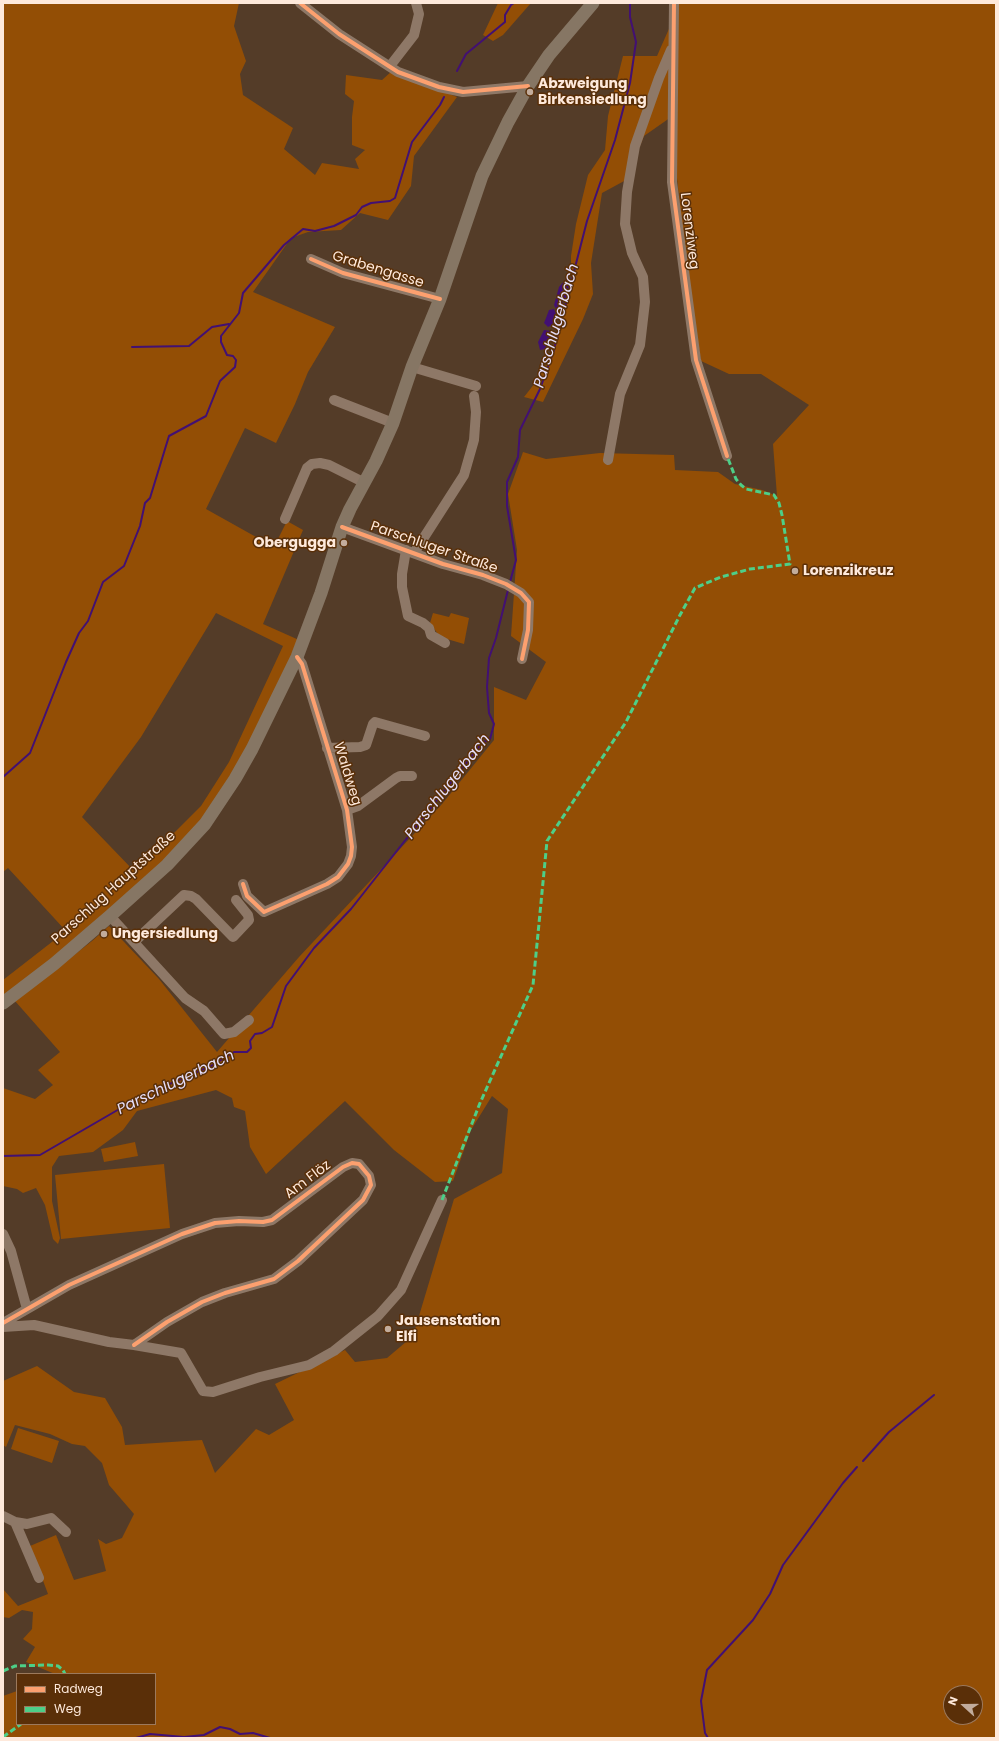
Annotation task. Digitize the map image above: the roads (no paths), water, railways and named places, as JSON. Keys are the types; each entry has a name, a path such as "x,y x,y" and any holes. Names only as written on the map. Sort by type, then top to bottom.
{"main road":[{"path":"413,366 440,299 482,176 508,122 528,86 548,55 593,3"},
{"name":"Parschlug Hauptstraße","path":"3,1003 54,964 167,865 204,824 235,780 252,749 297,657 321,593 342,528 376,461 393,423 413,366"}],"street":[{"path":"300,3 339,34 398,72 439,87 464,92 528,86"},
{"path":"390,66 414,35 419,14 416,3"},
{"name":"Lorenziweg","path":"674,3 672,182 696,360 727,456"},
{"path":"608,460 620,394 640,345 645,302 643,277 632,253 625,224 627,192 635,146 659,78 673,44"},
{"name":"Grabengasse","path":"311,259 343,273 440,299"},
{"name":"Parschluger Straße","path":"413,366 475,391 476,412 474,440 464,475 410,551 402,574 402,587 408,616 423,623 429,628 431,635 445,643"},
{"path":"334,400 393,423"},
{"path":"285,519 307,468 312,464 320,463 329,465 365,483"},
{"name":"Parschluger Straße","path":"342,528 508,586 521,593 529,602 528,630 522,659"},
{"name":"Waldweg","path":"243,884 247,896 264,912 308,894 338,877 348,864 351,856 352,847 347,810 302,664 297,657"},
{"path":"327,748 366,746 375,722 425,736"},
{"name":"Waldweg","path":"347,810 358,806 396,778 412,776"},
{"path":"134,942 184,895 191,896 196,899 233,937 249,920 248,915 236,900"},
{"path":"110,916 185,998 204,1011 224,1034 234,1032 248,1020"},
{"name":"Am Flöz","path":"3,1323 69,1285 182,1234 215,1223 239,1221 263,1222 272,1220 343,1167 352,1163 359,1164 368,1176 371,1185 363,1200 298,1261 274,1279 225,1293 202,1302 134,1344"},
{"path":"3,1327 34,1324 102,1340 134,1344 181,1353 203,1391 213,1392 260,1377 309,1365 334,1351 378,1316 402,1290 442,1200"},
{"path":"3,1234 11,1251 27,1309"},
{"path":"3,1516 15,1522 27,1524 51,1518 66,1532"},
{"path":"15,1522 39,1578"}],"waterway":[{"path":"457,71 466,54 505,22 505,15 514,3"},
{"name":"Parschlugerbach","path":"510,582 516,560 507,506 507,482 518,457 520,430 540,389 553,353 587,221 615,140 630,83 636,42 630,17 630,3"},
{"path":"3,777 30,753 66,662 79,633 88,621 103,582 124,566 140,526 145,503 150,498 169,436 206,416 220,381 235,367 236,360 233,356 227,355 221,342 221,336 239,313 243,293 284,245 303,229 315,231 334,226 356,215 362,207 371,203 390,201 395,198 412,142 440,105 444,97"},
{"path":"132,347 189,346 212,327 229,324"},
{"name":"Parschlugerbach","path":"3,1156 40,1155 140,1097 213,1065 234,1052 247,1052 251,1048 250,1041 255,1034 262,1033 272,1027 286,986 314,948 351,909 482,743 490,739 494,724 489,713 487,687 489,658 496,638 508,590"},
{"path":"863,1461 889,1432 934,1395"},
{"path":"708,1738 705,1733 701,1701 707,1670 753,1620 770,1594 783,1565 843,1483 857,1467"},
{"path":"136,1738 150,1734 184,1737 204,1735 220,1727 230,1729 240,1734 253,1733 270,1738"}],"place":[{"name":"Abzweigung Birkensiedlung","path":"530,92"},
{"name":"Obergugga","path":"344,543"},
{"name":"Lorenzikreuz","path":"795,571"},
{"name":"Ungersiedlung","path":"104,934"},
{"name":"Jausenstation Elfi","path":"388,1329"}]}
